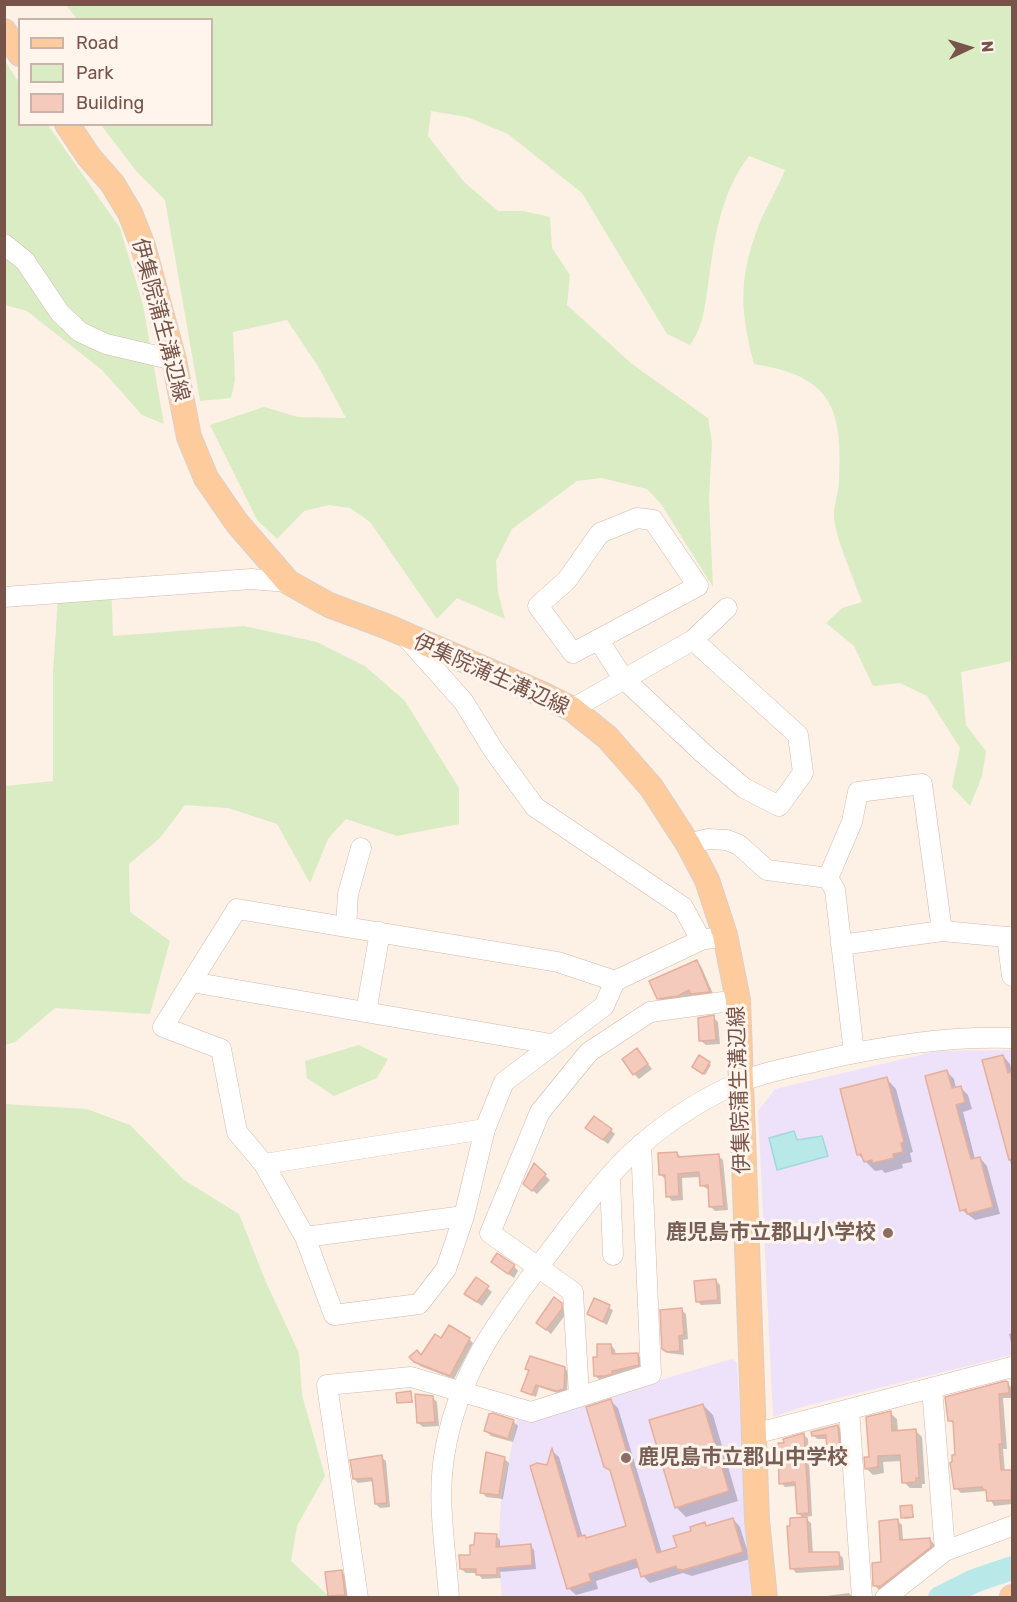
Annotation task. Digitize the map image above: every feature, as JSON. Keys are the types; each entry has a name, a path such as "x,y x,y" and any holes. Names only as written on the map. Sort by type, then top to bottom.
{"main road":[{"path":"4,31 18,51"},
{"name":"伊集院蒲生溝辺線","path":"68,126 89,157 112,183 130,213 143,246 174,360 189,437 206,478 237,523 288,582 329,605 388,627 406,637 512,680 572,709 607,737 632,763 688,844 707,880 725,935 738,1000 757,1520 765,1598"}],"street":[{"path":"4,244 25,261 60,313 80,332 106,344 174,360"},
{"path":"637,518 653,520 698,586 599,641 573,653 538,606 567,580 600,533 637,518"},
{"path":"4,597 250,579 288,582"},
{"path":"572,709 622,678 693,640 727,608"},
{"path":"406,637 463,701 494,751 535,807 683,908 701,940"},
{"path":"599,641 622,678 744,788 779,806 803,773 798,735 693,640"},
{"path":"828,878 852,822 858,792 922,784 942,931"},
{"path":"688,844 708,839 727,840 739,845 767,870 828,878"},
{"path":"346,927 348,894 361,848"},
{"path":"828,878 835,890 854,1053"},
{"path":"615,981 558,962 237,909 163,1028 221,1049 237,1132 264,1164 305,1237 334,1315 419,1304 446,1269 464,1216 485,1129 504,1082 551,1044 604,1006 615,981 701,940 725,935"},
{"path":"840,945 942,931 1010,937 1012,976"},
{"path":"366,1012 380,932"},
{"path":"191,982 551,1044"},
{"path":"579,1395 573,1292 537,1269 490,1233 540,1112 589,1052 650,1012 738,1000"},
{"path":"449,1598 442,1500 444,1453 460,1391 491,1332 585,1206 640,1144 686,1110 740,1082 854,1053 944,1039 1012,1038"},
{"path":"264,1164 485,1129"},
{"path":"358,1598 327,1384 411,1377 531,1412 651,1374 640,1144"},
{"path":"610,1179 613,1255"},
{"path":"305,1237 464,1216"},
{"path":"754,1434 1012,1367"},
{"path":"932,1388 945,1551"},
{"path":"849,1408 862,1598"},
{"path":"885,1598 945,1551 1012,1526"}],"shaded area":[{"name":"鹿児島市立郡山小学校","path":"1012,1050 1012,1355 802,1407 773,1417 758,1111 775,1089 937,1051"},
{"name":"鹿児島市立郡山中学校","path":"732,1359 737,1363 751,1597 502,1598 498,1553 501,1499 518,1415 530,1418"}],"green space":[{"path":"66,5 1012,5 1012,661 961,672 966,725 986,751 982,776 970,806 952,787 960,748 927,696 900,683 873,686 854,646 826,623 842,608 862,602 842,549 834,519 840,457 834,416 827,400 816,387 801,377 780,369 754,364 744,313 744,283 750,251 762,217 785,170 749,156 740,169 721,214 704,313 699,329 690,345 667,334 582,193 508,134 467,117 431,111 428,136 464,182 498,211 523,211 550,217 552,248 570,275 567,305 632,364 708,418 712,442 709,499 713,587 661,504 647,489 601,478 577,481 512,529 496,561 498,592 505,619 457,598 437,619 370,522 350,508 329,505 304,511 277,539 257,520 210,425 264,407 298,417 346,418 319,368 287,320 233,332 235,380 231,398 200,401 165,200 137,172 102,126 213,126 213,18 76,18"},
{"path":"4,59 18,81 18,126 49,126 120,228 143,305 164,424 142,415 102,370 27,311 5,305"},
{"path":"111,581 113,636 244,626 317,642 365,666 405,701 459,788 459,824 397,836 346,819 328,839 310,883 277,824 228,808 185,805 160,838 129,864 130,912 170,941 150,1014 55,1008 15,1042 5,1045 5,786 53,781 53,671 59,584"},
{"path":"359,1045 388,1059 377,1078 334,1096 307,1078 305,1061"},
{"path":"4,1104 87,1109 130,1125 184,1180 239,1214 265,1280 299,1353 302,1395 325,1476 297,1526 291,1561 330,1597 5,1597"}],"water":[{"path":"794,1131 797,1140 822,1136 828,1156 777,1170 769,1138"}],"building":[{"path":"697,960 710,992 691,994 689,990 678,996 657,999 649,981"},
{"path":"714,1015 716,1040 699,1041 698,1018"},
{"path":"637,1048 648,1064 633,1075 622,1059"},
{"path":"699,1055 710,1062 703,1074 692,1067"},
{"path":"1003,1055 1008,1073 1012,1071 1012,1159 1009,1160 982,1060"},
{"path":"947,1070 952,1088 961,1086 965,1102 956,1105 971,1159 980,1157 993,1207 967,1214 966,1209 960,1211 925,1076"},
{"path":"887,1077 904,1142 901,1143 903,1152 893,1154 894,1158 873,1163 872,1160 864,1162 861,1154 857,1155 840,1089"},
{"path":"594,1116 612,1129 603,1140 585,1128"},
{"path":"677,1152 678,1157 719,1154 724,1206 709,1207 708,1185 700,1186 699,1172 678,1174 679,1196 666,1197 665,1175 659,1175 658,1153"},
{"path":"534,1163 546,1174 532,1191 523,1184"},
{"path":"497,1253 515,1265 508,1274 491,1262"},
{"path":"476,1277 489,1286 477,1302 464,1294"},
{"path":"716,1279 718,1300 696,1302 694,1281"},
{"path":"554,1297 562,1303 562,1309 546,1330 536,1323"},
{"path":"594,1298 610,1305 603,1322 587,1314"},
{"path":"682,1308 684,1335 679,1336 680,1351 667,1352 662,1349 660,1310"},
{"path":"449,1325 470,1338 450,1376 414,1362 409,1357 417,1350 421,1355 435,1334 441,1338"},
{"path":"597,1344 611,1344 612,1354 638,1353 639,1365 612,1371 612,1374 605,1376 594,1376 593,1357 597,1357"},
{"path":"530,1356 565,1367 564,1389 556,1391 536,1385 532,1395 521,1391 529,1370 525,1369"},
{"path":"1008,1382 1009,1393 999,1394 1002,1444 999,1444 1001,1470 1012,1470 1011,1500 987,1501 986,1490 982,1487 954,1489 950,1463 952,1455 955,1455 953,1421 948,1421 945,1397"},
{"path":"411,1391 412,1402 397,1403 396,1393"},
{"path":"415,1394 433,1396 435,1422 417,1423"},
{"path":"611,1399 657,1553 677,1547 673,1536 691,1531 690,1527 705,1522 706,1526 733,1518 743,1552 683,1570 677,1569 676,1566 641,1577 636,1559 589,1574 591,1581 567,1589 530,1466 537,1463 547,1465 552,1448 578,1537 585,1535 586,1538 626,1526 610,1470 604,1467 586,1407"},
{"path":"703,1404 729,1491 675,1508 649,1420"},
{"path":"891,1411 892,1431 916,1429 919,1478 916,1478 916,1482 902,1483 900,1455 878,1456 878,1467 865,1469 864,1457 869,1457 866,1417"},
{"path":"493,1413 514,1420 508,1439 484,1431 489,1414"},
{"path":"838,1425 840,1451 827,1452 826,1435 812,1436 811,1432"},
{"path":"804,1433 809,1513 797,1514 795,1482 779,1484 778,1443 784,1443 783,1439"},
{"path":"486,1452 505,1457 499,1495 480,1493"},
{"path":"382,1455 387,1503 375,1504 372,1478 353,1479 350,1460"},
{"path":"912,1505 913,1517 901,1518 900,1506"},
{"path":"807,1517 809,1552 839,1552 840,1566 790,1569 787,1526 790,1526 790,1518"},
{"path":"898,1519 900,1540 930,1538 931,1547 881,1586 873,1586 872,1563 881,1562 879,1521"},
{"path":"475,1533 497,1534 496,1547 531,1544 532,1565 497,1568 497,1575 476,1575 476,1569 460,1569 459,1555 470,1555 470,1545 474,1545"},
{"path":"342,1570 345,1595 328,1596 325,1572"}],"waterway":[{"path":"940,1598 974,1581 1012,1568"}],"place":[{"name":"鹿児島市立郡山小学校","path":"888,1233"},
{"name":"鹿児島市立郡山中学校","path":"626,1458"}]}
